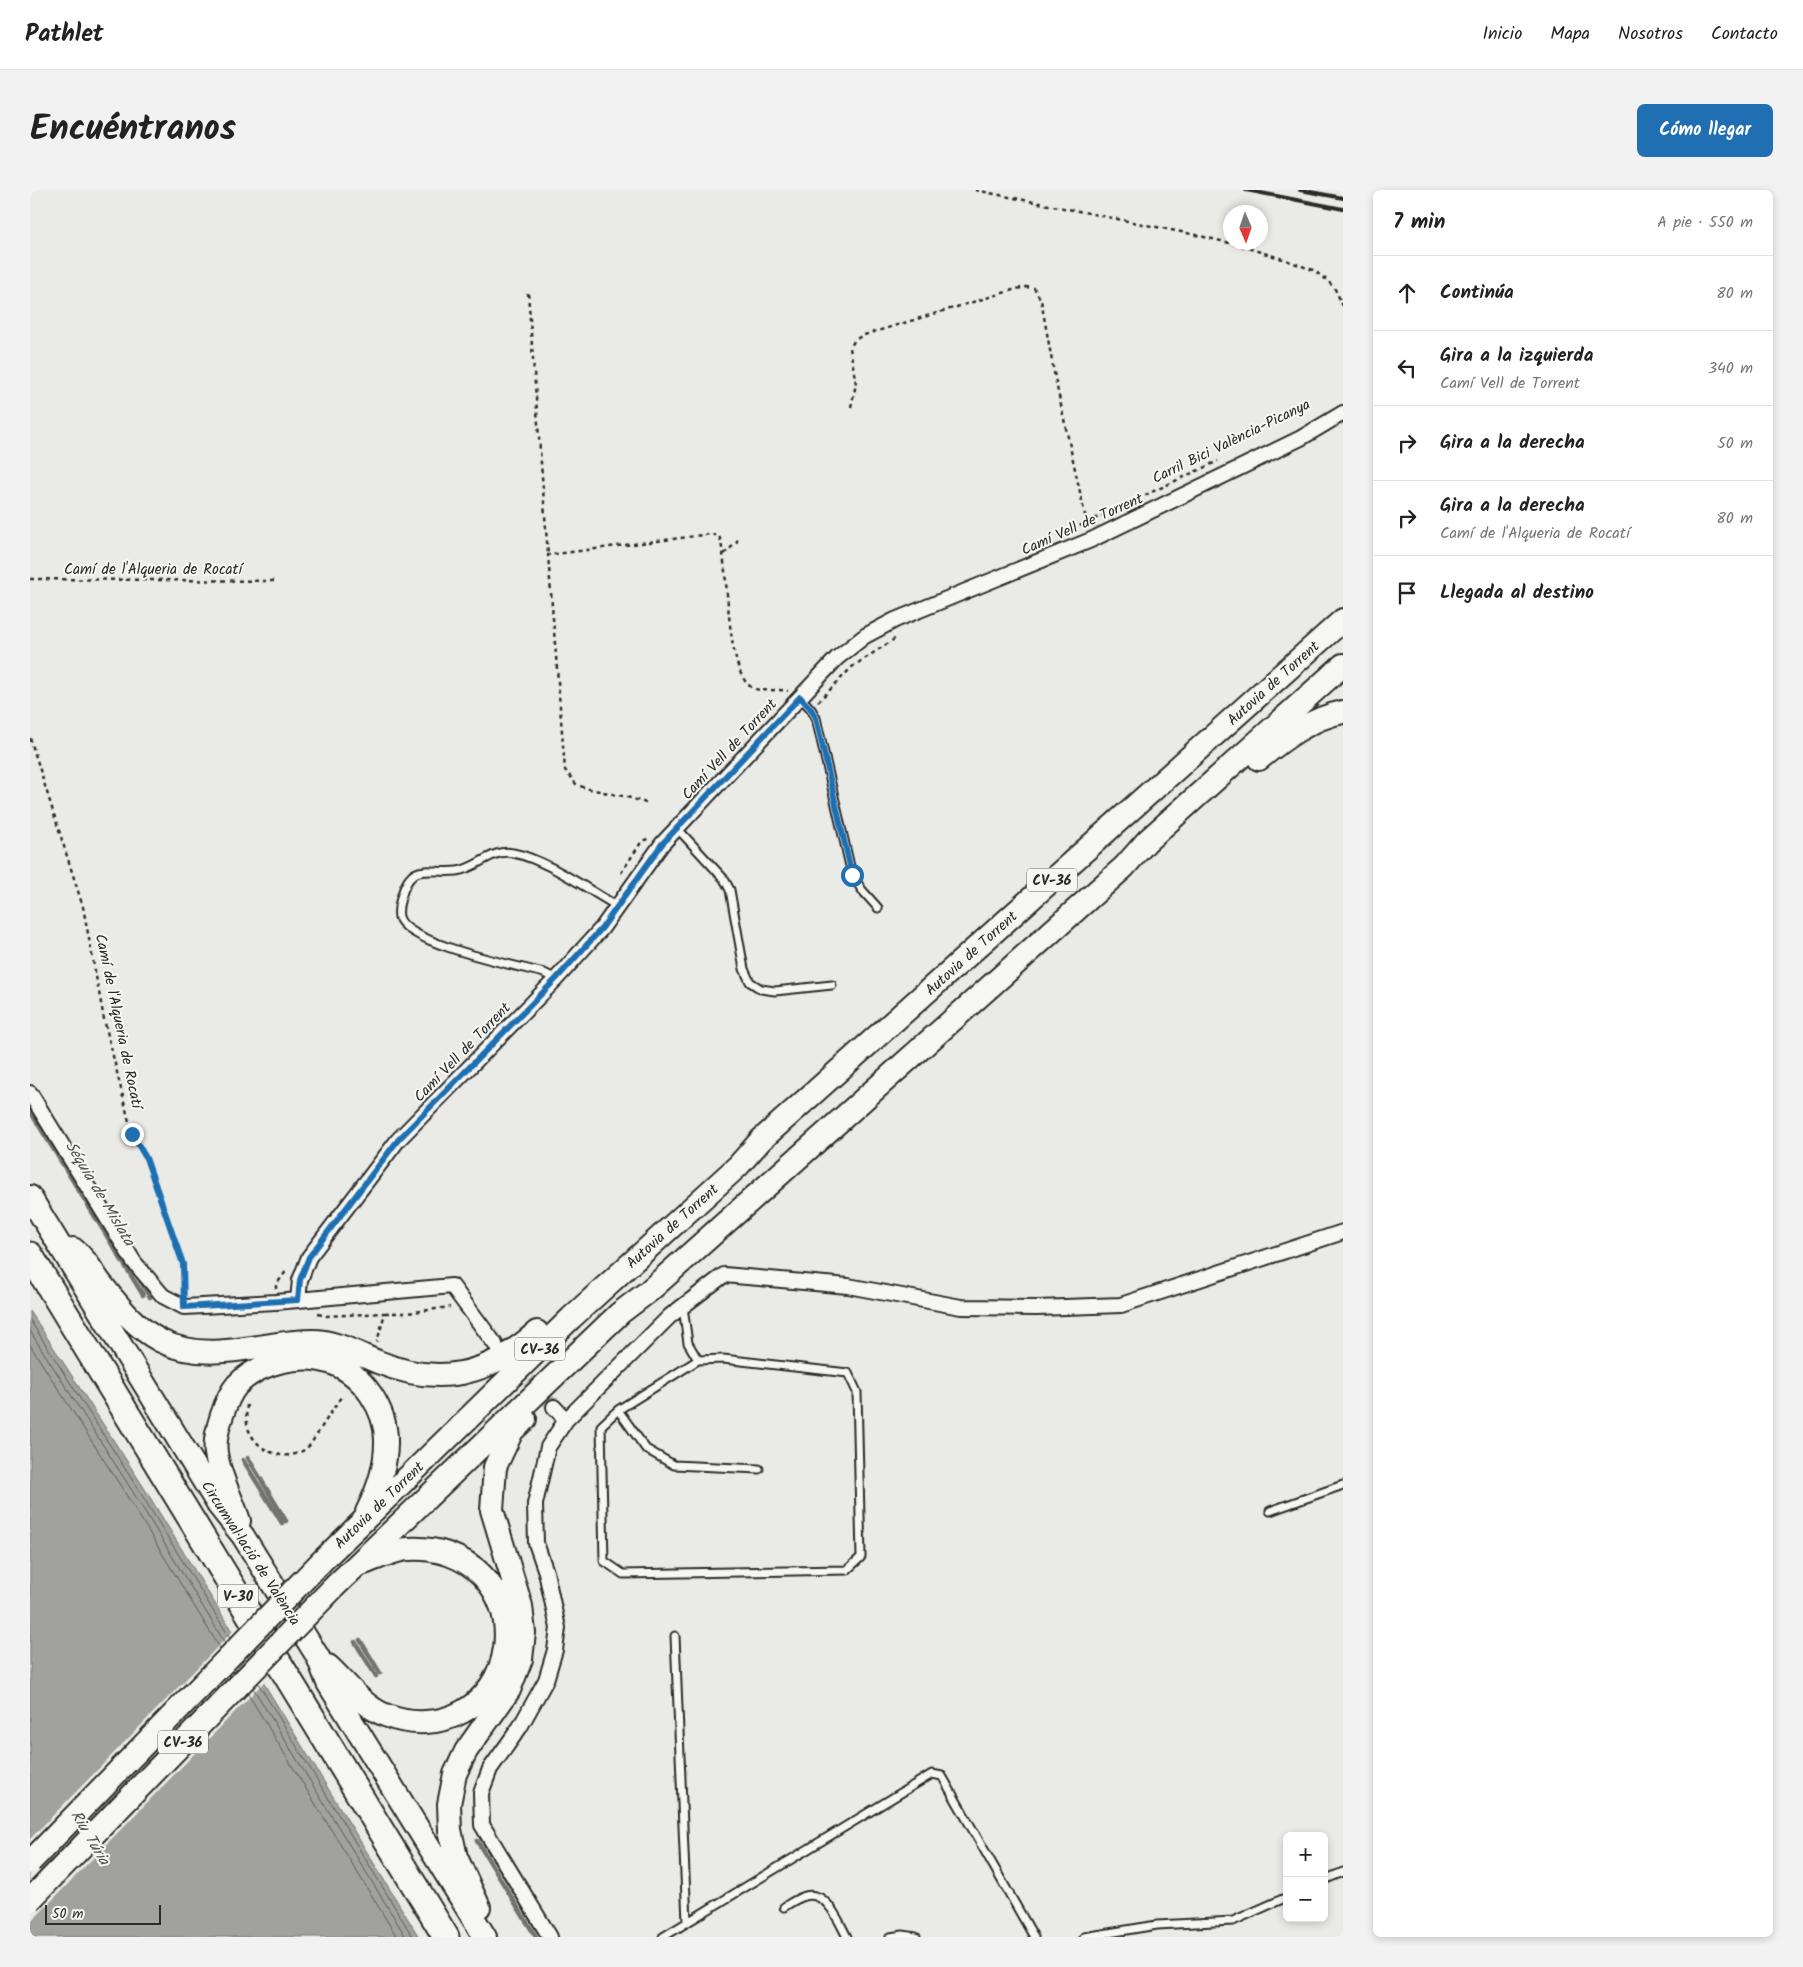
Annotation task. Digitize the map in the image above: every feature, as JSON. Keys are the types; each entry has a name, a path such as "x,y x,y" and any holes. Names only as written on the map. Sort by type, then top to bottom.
{"highway":[{"name":"Autovia de Torrent","path":"30,1862 322,1561 571,1318 738,1166 761,1140 1343,620"},
{"name":"Autovia de Torrent","path":"30,1900 353,1567 620,1313 649,1291 1124,867 1147,840 1343,665"},
{"path":"1124,867 1157,850 1277,744 1305,726 1334,713 1343,712"},
{"path":"52,1232 81,1255 114,1301 136,1326 162,1342 191,1350 221,1352 284,1342 316,1341 342,1347 387,1366 413,1373 442,1376 471,1371 496,1363 519,1349 727,1159 761,1140"},
{"name":"Circumval·lació de València","path":"30,1197 219,1506 244,1536 318,1657 328,1683 486,1937"},
{"name":"Circumval·lació de València","path":"30,1255 446,1937"},
{"path":"486,1937 478,1905 456,1857 450,1830 448,1804 455,1774 466,1751 508,1690 521,1659 524,1634 521,1606 492,1510 495,1467 512,1431 629,1321 649,1291"},
{"path":"244,1536 216,1452 218,1429 225,1406 236,1386 252,1374 269,1365 290,1360 332,1363 349,1372 367,1389 378,1407 384,1424 386,1442 384,1467 377,1490 362,1521"},
{"path":"318,1657 361,1699 384,1714 409,1723 430,1723 449,1719 463,1711 486,1692 498,1671 505,1648 504,1624 500,1603 488,1582 473,1567 452,1554 428,1549 406,1549 353,1567"}],"street":[{"name":"Camí Vell de Torrent","path":"298,1300 300,1280 309,1257 398,1140 556,979 602,928 662,844 837,658 865,636 895,620 1091,540 1301,438 1343,413"},
{"path":"30,1093 134,1262 163,1296 184,1307 298,1300 452,1286 495,1344"},
{"path":"550,1937 482,1825 481,1794 490,1769 520,1727 546,1680 555,1650 558,1628 546,1572 536,1543 535,1504 548,1447 566,1420 670,1316 724,1275 848,1286 961,1307 1037,1308 1121,1305 1343,1232"},
{"path":"554,1407 566,1420"}],"lane":[{"path":"800,697 811,709 818,724 852,875 878,908"},
{"path":"677,828 724,878 730,890 744,969 750,982 761,990 775,991 832,985"},
{"path":"556,979 544,973 436,944 408,929 399,918 399,905 404,887 410,877 422,871 457,871 471,867 492,855 510,852 532,858 617,906"},
{"path":"683,1307 688,1343 698,1360"},
{"path":"723,1359 848,1373 857,1392 861,1557 846,1570 623,1574 604,1561 600,1426 618,1410 698,1360 723,1359"},
{"path":"618,1410 646,1449 674,1465 759,1469"},
{"path":"1270,1511 1343,1484"},
{"path":"675,1636 687,1922"},
{"path":"663,1937 932,1774 942,1776 1034,1937"},
{"path":"1328,1878 1343,1872"},
{"path":"784,1907 806,1896 818,1896 828,1904 847,1937"},
{"path":"1084,1937 1157,1925 1233,1921 1283,1899"},
{"path":"890,1937 903,1935 916,1937"}],"path":[{"path":"975,190 1196,235 1280,258 1313,270 1327,280 1335,289 1343,306"},
{"path":"851,407 856,384 850,348 854,341 861,336 1016,288 1034,288 1041,300 1054,378 1091,540"},
{"path":"528,293 565,770 576,784 646,803"},
{"name":"Carril Bici València-Picanya","path":"1053,538 1222,458"},
{"path":"548,555 711,534 719,536 724,554 730,628 744,678 754,688 787,690 800,697"},
{"path":"724,554 736,544 739,537"},
{"name":"Camí de l'Alqueria de Rocatí","path":"30,579 277,581"},
{"path":"818,703 852,667 900,635"},
{"name":"Camí de l'Alqueria de Rocatí","path":"30,738 83,907 104,1019 132,1134 146,1158 183,1264 184,1307"},
{"path":"314,1312 326,1316 385,1313 407,1314 452,1307"},
{"path":"376,1346 385,1313"},
{"path":"250,1398 246,1414 252,1436 261,1447 273,1454 285,1456 304,1452 341,1397"}],"water":[{"name":"Riu Túria","path":"30,1311 143,1486 419,1937 30,1937"}],"pier":[{"path":"234,1630 265,1681 30,1923 30,1839"}],"waterway":[{"path":"30,1111 143,1295"},
{"name":"Séquia de Mislata","path":"135,1272 150,1297"},
{"name":"Séquia de Mislata","path":"248,1458 286,1521"},
{"path":"243,1460 282,1523"},
{"name":"Séquia de Mislata","path":"360,1640 380,1673"},
{"path":"355,1642 376,1676"},
{"name":"Séquia de Mislata","path":"481,1838 542,1937"},
{"path":"477,1841 536,1937"}],"tunnel":[{"path":"514,1365 554,1407"}],"railway":[{"path":"1246,190 1343,209"},
{"path":"1300,190 1343,198"}],"route":[{"path":"132,1134 146,1158 183,1264 184,1307 298,1300 300,1280 309,1257 398,1140 556,979 602,928 662,844 800,697 816,718 852,875"}]}
